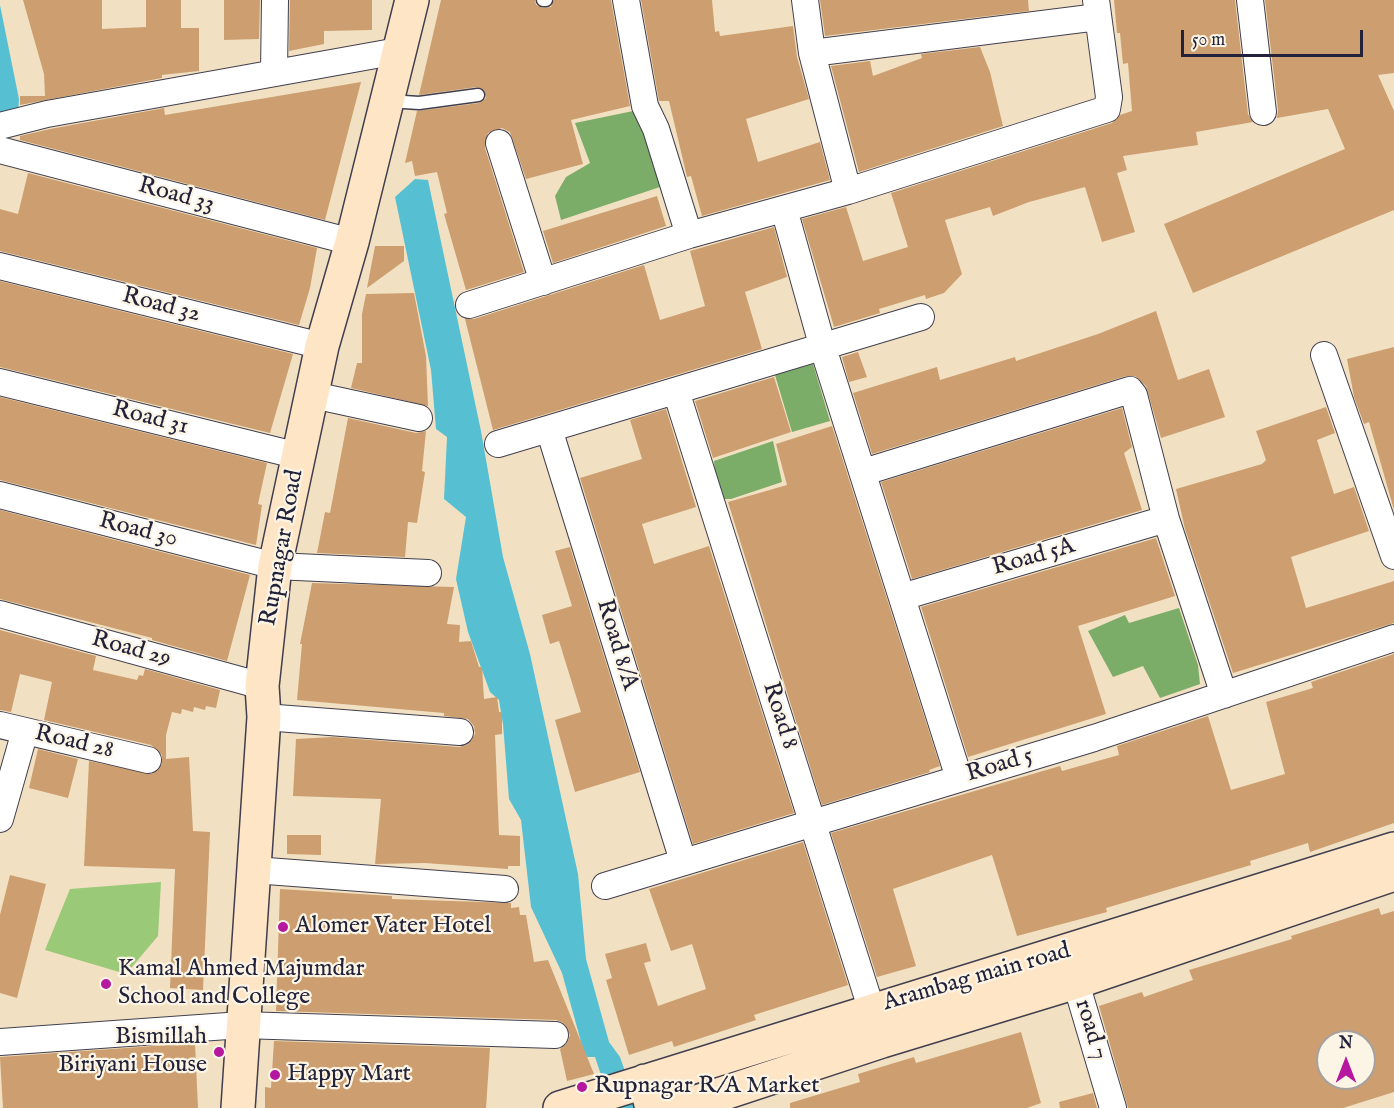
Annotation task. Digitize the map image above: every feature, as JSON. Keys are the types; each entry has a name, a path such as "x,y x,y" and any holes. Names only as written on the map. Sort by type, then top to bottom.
{"street":[{"path":"274,73 275,0"},
{"name":"Rupnagar Road","path":"238,1108 263,701 275,566 322,346 352,242 412,0"},
{"path":"626,0 645,106 656,129 689,235"},
{"path":"805,0 812,53 848,191"},
{"path":"1250,0 1263,112"},
{"path":"469,305 689,235 848,191 1107,109 1109,97 1097,8 812,53"},
{"path":"0,126 47,114 398,51"},
{"path":"499,143 543,282"},
{"name":"Road 33","path":"0,150 352,242"},
{"path":"784,209 823,348 959,778"},
{"name":"Road 32","path":"0,266 322,346"},
{"path":"498,444 823,348 921,316"},
{"path":"1324,355 1394,556"},
{"name":"Road 31","path":"0,382 299,456"},
{"path":"864,472 1125,389 1134,395 1166,519 1224,695"},
{"name":"Road 8","path":"676,391 882,1041"},
{"path":"313,395 419,418"},
{"name":"Road 8/A","path":"549,429 683,861"},
{"name":"Road 30","path":"0,495 275,566 428,573"},
{"name":"Road 5A","path":"902,597 1166,519"},
{"name":"Road 29","path":"0,614 263,701 460,732"},
{"name":"Road 5","path":"605,886 1224,695 1394,638"},
{"name":"Road 28","path":"0,725 148,760"},
{"path":"0,819 25,731"},
{"name":"Arambag main road","path":"560,1108 598,1096 648,1095 872,1009 1066,952 1394,849"},
{"path":"254,870 505,889"},
{"name":"Arambag main road","path":"679,1108 882,1041 1076,982 1394,874"},
{"name":"road 7","path":"1066,952 1113,1108"},
{"path":"0,1042 242,1025 555,1035"}],"lane":[{"path":"386,101 419,103 478,95"}],"green space":[{"path":"638,110 660,187 561,220 555,196 566,177 590,163 575,123"},
{"path":"813,364 830,421 792,432 775,375"},
{"path":"773,441 782,482 731,499 722,499 715,479 714,461"},
{"path":"1179,608 1198,665 1200,684 1160,698 1143,666 1113,677 1088,631 1125,615 1129,623"},
{"path":"161,882 158,936 126,974 45,950 70,889"}],"water":[{"path":"0,5 19,99 18,115 0,121"},
{"path":"415,179 428,180 481,431 503,557 530,654 578,874 586,959 609,1042 620,1057 638,1108 612,1108 595,1057 587,1057 583,1049 562,973 531,907 521,820 509,799 499,700 490,692 468,632 456,579 466,517 444,499 447,437 436,429 431,370 395,197"}],"building":[{"path":"23,0 102,0 102,29 146,27 146,0 181,0 181,28 199,28 199,71 162,75 162,78 20,105 20,96 45,96 44,74"},
{"path":"224,0 260,0 259,39 224,40"},
{"path":"290,0 372,0 372,30 324,31 324,44 289,51"},
{"path":"441,0 535,0 536,5 543,8 551,7 554,0 611,0 630,106 571,120 583,164 526,179 510,132 502,128 488,133 485,148 524,272 466,290 444,214 447,213 437,172 415,176 412,161 405,163 417,111 479,103 486,98 484,90 477,87 419,95"},
{"path":"641,0 712,0 715,32 719,31 720,36 793,26 797,57 809,99 746,119 758,162 820,142 830,180 702,216 691,176 687,177 669,101 659,101"},
{"path":"820,0 1028,0 1029,11 825,36"},
{"path":"1114,0 1235,0 1248,114 1253,122 1196,132 1198,145 1123,156 1127,170 1117,173 1135,232 1102,242 1085,187 1029,202 993,216 990,207 945,220 962,274 944,293 926,299 925,295 879,309 880,313 834,327 802,219 846,207 863,261 908,247 891,193 1112,123 1120,115 1132,111 1128,63 1123,64"},
{"path":"1265,0 1394,0 1394,73 1378,75 1394,111 1394,210 1193,293 1164,224 1345,149 1328,109 1277,118 1278,110"},
{"path":"980,47 990,72 1003,126 859,172 831,66 870,61 873,76 922,58 921,54"},
{"path":"361,82 325,220 20,140 20,136 50,129 164,108 165,115"},
{"path":"28,173 317,248 310,288 299,325 0,251 0,209 18,214"},
{"path":"657,196 666,226 553,263 543,231"},
{"path":"774,227 787,277 745,292 762,349 493,430 465,319 474,319 644,265 660,320 705,306 690,251"},
{"path":"375,246 404,246 404,261 367,288"},
{"path":"0,281 293,354 270,433 0,367"},
{"path":"414,293 426,356 428,406 351,388 357,363 362,363 362,314 366,294"},
{"path":"1156,311 1178,380 1209,369 1225,417 1161,438 1146,386 1135,376 1126,376 872,454 853,393 937,367 940,380 1015,357 1016,361 1098,334"},
{"path":"1394,347 1394,510 1369,422 1364,424 1354,397 1347,359"},
{"path":"858,352 867,377 849,382 842,357"},
{"path":"774,377 791,432 713,458 695,401"},
{"path":"0,397 267,463 258,504 262,505 256,545 0,480"},
{"path":"1326,407 1335,433 1317,440 1334,494 1354,487 1369,531 1291,557 1306,608 1394,581 1394,623 1233,673 1185,529 1176,489 1262,464 1266,460 1256,431"},
{"path":"1122,408 1132,447 1124,453 1142,510 912,579 881,482"},
{"path":"666,409 696,507 642,524 654,564 709,546 794,813 693,844 580,478 642,459 630,420"},
{"path":"348,418 416,433 426,431 422,471 425,472 417,523 408,522 405,557 317,553 325,512 330,513"},
{"path":"832,426 940,766 929,770 930,772 822,805 728,502 787,485 776,444"},
{"path":"0,510 250,575 227,661 152,640 152,638 0,599"},
{"path":"1156,538 1175,596 1078,626 1106,714 968,757 921,607"},
{"path":"570,547 640,772 575,792 555,720 581,712 559,641 550,644 542,615 572,606 555,551"},
{"path":"312,583 454,587 447,624 460,625 459,642 471,641 479,667 482,667 484,699 497,697 499,712 502,712 502,734 495,735 499,835 520,836 520,866 508,866 508,869 425,863 375,864 381,799 293,796 296,739 333,737 459,747 467,745 475,734 474,726 468,719 444,716 444,713 297,700 302,644 300,644"},
{"path":"0,630 96,656 93,670 137,680 139,675 143,676 145,669 220,690 216,708 206,706 205,710 194,707 193,712 182,709 181,714 172,712 166,735 166,759 189,757 193,831 210,832 203,990 170,988 175,869 84,866 89,761 152,774 162,764 162,755 151,745 44,720 52,682 20,674 11,712 0,710"},
{"path":"1394,654 1394,823 1310,852 1308,843 1250,861 1251,865 1106,908 1107,912 1017,936 992,855 893,889 916,966 877,977 831,833 1060,766 1062,771 1119,755 1117,746 1208,716 1231,790 1285,774 1266,702 1313,688 1311,682"},
{"path":"38,749 78,759 68,798 29,788"},
{"path":"287,835 321,835 321,855 287,854"},
{"path":"803,842 848,985 754,1015 756,1020 674,1047 672,1041 629,1055 606,980 612,978 605,954 646,943 651,961 644,963 658,1006 706,989 692,944 671,951 649,889"},
{"path":"10,875 46,884 17,998 0,993 0,915"},
{"path":"280,889 392,896 392,899 511,903 511,908 519,907 520,915 526,915 534,962 548,960 594,1074 567,1081 560,1049 567,1043 570,1035 563,1023 556,1020 276,1011"},
{"path":"1379,908 1381,915 1394,911 1394,1092 1343,1108 1128,1108 1099,1006 1142,992 1144,997 1193,980 1189,970 1292,939 1291,936"},
{"path":"1021,1032 1041,1103 1027,1108 790,1108 790,1103 860,1082 858,1074 914,1057 916,1063"},
{"path":"274,1041 490,1048 486,1108 265,1108 265,1087 271,1088"},
{"path":"195,1043 198,1108 3,1108 0,1057"},
{"path":"1093,1093 1097,1108 1060,1108 1059,1102"}],"place":[{"name":"Alomer Vater Hotel","path":"283,927"},
{"name":"Kamal Ahmed Majumdar School and College","path":"106,984"},
{"name":"Bismillah Biriyani House","path":"219,1052"},
{"name":"Happy Mart","path":"275,1075"},
{"name":"Rupnagar R/A Market","path":"582,1087"}]}
